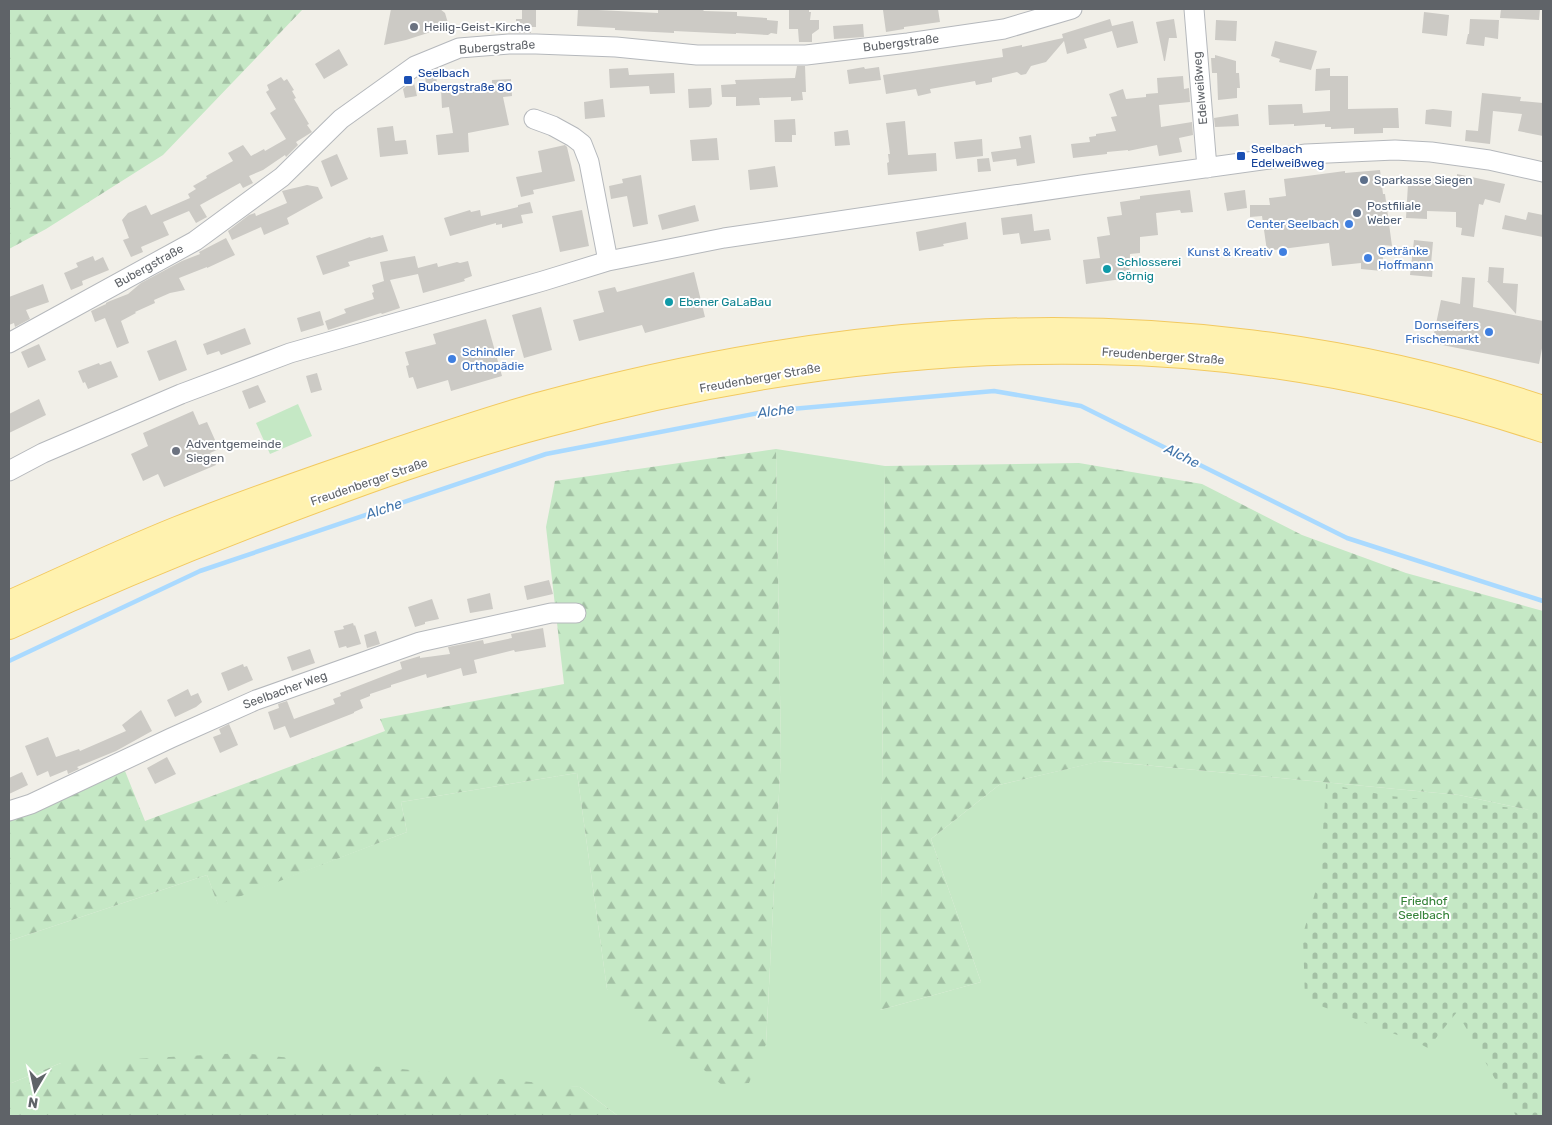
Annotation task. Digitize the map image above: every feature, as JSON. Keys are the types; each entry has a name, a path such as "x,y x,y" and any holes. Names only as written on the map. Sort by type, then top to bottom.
{"main road":[{"name":"Freudenberger Straße","path":"9,602 176,530 312,478 436,436 535,406 620,384 707,365 883,339 954,333 1026,330 1098,331 1213,338 1272,345 1384,365 1484,389 1543,408"},
{"name":"Freudenberger Straße","path":"9,627 185,550 319,499 446,454 543,425 627,404 714,385 812,369 888,360 1028,351 1099,352 1185,357 1270,366 1379,385 1499,415 1543,430"}],"street":[{"name":"Bubergstraße","path":"9,342 195,241 282,177 341,119 415,66 459,48 536,44 616,47 696,55 806,55 1004,29 1072,9"},
{"name":"Edelweißweg","path":"1194,9 1207,168"},
{"path":"534,119 553,126 574,137 582,144 589,162 608,261"},
{"path":"9,471 43,453 181,394 290,353 608,261 724,238 1306,154 1400,150 1431,152 1488,160 1543,172"},
{"name":"Seelbacher Weg","path":"9,811 31,804 256,700 420,642 551,613 576,613"}],"green space":[{"path":"9,9 303,9 163,155 46,229 9,249"},
{"path":"298,404 312,436 270,454 256,423"},
{"path":"776,449 885,466 880,1010 981,982 931,839 999,785 1101,761 1459,795 1543,813 1543,1116 618,1116 580,1087 61,1063 9,1084 9,941 207,875 218,904 407,832 401,802 577,773 607,989 766,1044 781,755"},
{"path":"776,449 781,755 766,1044 749,1083 722,1085 607,989 577,773 401,802 407,832 218,905 207,875 9,941 9,811 121,761 145,821 385,731 380,719 564,684 546,527 555,481"},
{"path":"1079,463 1202,484 1302,535 1406,573 1543,611 1543,813 1459,795 1102,761 999,785 931,839 981,982 880,1010 885,466"},
{"name":"Friedhof Seelbach","path":"1326,784 1390,796 1543,811 1543,1112 1539,1116 1516,1116 1457,1012 1428,1048 1305,1000 1303,934 1322,869"},
{"path":"242,1053 580,1087 618,1116 9,1116 9,1084 61,1063"}],"building":[{"name":"Heilig-Geist-Kirche","path":"391,9 440,9 445,13 448,23 434,31 384,45"},
{"path":"522,9 536,9 536,27 531,27 531,33 516,33 516,19 522,19"},
{"path":"578,9 658,13 658,9 702,9 704,11 737,12 737,16 767,18 767,20 778,21 777,34 674,31 674,33 577,26"},
{"path":"789,9 809,9 809,12 811,12 810,20 819,20 819,29 812,34 812,42 799,42 798,29 789,29"},
{"path":"938,9 940,22 904,27 904,29 886,32 883,10"},
{"path":"1501,9 1540,9 1539,20 1500,18"},
{"path":"1424,12 1449,15 1447,36 1422,33"},
{"path":"1110,19 1112,26 1133,21 1138,43 1117,48 1112,31 1084,39 1087,48 1067,54 1064,41 1046,62 1031,66 1026,74 1021,75 1017,72 992,78 992,82 976,85 975,81 930,89 931,93 918,96 916,89 886,94 883,75 1003,57 1002,49 1022,45 1022,47 1063,38 1062,34"},
{"path":"1174,19 1177,38 1169,38 1164,61 1156,22"},
{"path":"1470,19 1499,20 1498,39 1485,37 1484,46 1466,44"},
{"path":"1216,20 1237,21 1236,41 1215,40"},
{"path":"863,24 864,37 834,39 833,26"},
{"path":"1275,41 1317,51 1311,70 1279,62 1280,59 1271,56"},
{"path":"339,49 348,65 324,79 315,64"},
{"path":"1215,55 1236,61 1236,73 1239,73 1240,88 1237,88 1237,98 1218,100 1217,73 1212,73 1211,58 1215,58"},
{"path":"797,66 805,66 806,92 802,92 803,100 791,101 791,97 759,98 760,105 736,106 736,97 722,97 721,85 736,84 735,80 795,78"},
{"path":"864,67 865,69 879,67 881,80 849,84 847,70"},
{"path":"628,68 629,75 674,73 675,93 650,94 649,86 610,88 609,69"},
{"path":"1330,68 1330,76 1348,76 1348,109 1398,108 1399,128 1383,128 1383,133 1354,134 1354,128 1331,129 1331,127 1325,127 1325,124 1269,125 1268,105 1302,104 1303,113 1330,111 1330,90 1315,91 1316,69"},
{"path":"436,72 437,85 426,86 425,74"},
{"path":"1183,76 1184,89 1189,88 1190,102 1159,105 1161,127 1192,122 1193,135 1179,138 1182,152 1159,156 1157,145 1073,158 1071,144 1090,142 1089,137 1096,136 1096,134 1116,131 1111,117 1117,116 1109,94 1123,89 1126,99 1146,97 1146,94 1158,93 1157,78"},
{"path":"281,77 284,81 287,79 294,90 292,91 296,98 294,99 312,132 296,142 298,145 286,157 285,155 263,170 249,176 253,183 243,188 240,183 200,205 207,217 196,223 189,211 163,222 169,235 141,247 143,252 131,257 123,240 129,238 122,220 128,213 146,205 151,215 190,198 188,194 196,189 193,186 207,178 206,176 233,161 228,153 243,145 251,156 264,149 265,151 286,139 270,113 276,109 266,92 269,90 267,85"},
{"path":"511,79 512,96 503,97 509,125 468,133 469,152 438,155 436,135 453,133 449,107 442,108 441,90 492,88 492,80"},
{"path":"414,83 417,96 405,98 403,89 409,84"},
{"path":"711,88 712,104 709,107 689,108 688,89"},
{"path":"1482,93 1521,97 1520,101 1543,103 1543,136 1518,131 1522,114 1493,111 1490,144 1465,141 1466,130 1478,131"},
{"path":"603,99 605,117 585,119 584,102"},
{"path":"1426,110 1452,111 1451,127 1425,124"},
{"path":"1238,114 1239,126 1215,127 1214,118"},
{"path":"795,119 796,135 792,135 792,142 775,142 774,120"},
{"path":"905,121 908,155 936,153 937,171 888,175 887,163 889,162 888,154 890,154 886,123"},
{"path":"393,126 395,141 406,140 408,154 380,157 377,128"},
{"path":"848,130 850,145 835,146 834,132"},
{"path":"1031,135 1035,163 1017,166 1016,159 993,162 991,152 1021,148 1019,137"},
{"path":"717,138 719,160 692,161 690,140"},
{"path":"982,139 983,156 956,159 954,142"},
{"path":"565,145 575,181 533,190 534,194 521,197 516,177 542,172 538,151"},
{"path":"337,154 348,179 331,187 321,161"},
{"path":"989,158 991,171 978,172 977,159"},
{"path":"775,166 778,187 750,190 748,170"},
{"name":"Center Seelbach","path":"1380,170 1392,246 1383,245 1382,271 1361,269 1361,263 1332,266 1329,243 1267,251 1262,216 1250,217 1250,205 1270,205 1269,198 1286,196 1284,179 1345,171 1345,173"},
{"path":"1457,174 1505,184 1500,203 1485,199 1483,205 1479,204 1474,237 1461,235 1462,228 1456,227 1456,212 1427,211 1427,219 1406,218 1408,184 1415,185 1415,181 1429,182 1429,178 1457,180"},
{"path":"641,175 648,224 633,227 627,196 611,199 609,186 623,183 622,179"},
{"path":"307,185 318,187 323,198 287,218 289,224 264,235 261,227 232,240 228,231 249,215 255,213 256,216 287,203 282,191"},
{"path":"1190,190 1193,212 1181,213 1180,210 1156,213 1158,235 1140,237 1140,253 1130,254 1129,278 1086,284 1083,260 1100,258 1097,237 1110,235 1107,217 1122,215 1120,202 1140,199 1140,196"},
{"path":"1245,190 1247,208 1227,211 1224,193"},
{"path":"530,202 533,213 521,215 523,223 502,228 502,224 496,225 496,223 450,236 444,218 470,210 471,212 480,210 481,216 518,207 518,205"},
{"path":"695,205 699,221 662,230 658,215"},
{"path":"582,210 589,246 560,252 552,216"},
{"path":"1528,212 1543,215 1543,237 1502,229 1505,215 1526,220"},
{"path":"1032,214 1034,231 1049,229 1051,240 1021,244 1019,233 1003,235 1001,218"},
{"path":"966,222 968,239 919,251 916,232"},
{"path":"383,235 388,251 348,262 350,266 323,275 316,256 370,237"},
{"path":"226,238 235,255 179,278 185,290 170,293 154,300 155,303 121,321 129,343 117,348 105,318 95,322 91,311 128,294 141,283 182,261 200,254 199,252"},
{"path":"1414,240 1433,242 1432,277 1410,275"},
{"path":"93,256 95,261 103,257 109,270 82,281 83,285 71,290 64,273 78,267 76,263"},
{"path":"415,256 418,268 437,263 438,267 468,261 472,276 464,279 465,281 423,293 418,274 390,280 400,308 328,330 325,321 346,313 344,309 374,299 372,285 384,281 380,262"},
{"path":"1489,267 1504,268 1503,283 1518,284 1516,314 1487,281"},
{"path":"694,272 705,317 645,333 642,325 579,341 573,320 604,312 598,291 615,287 617,292"},
{"name":"Dornseifers Frischemarkt","path":"1462,277 1475,278 1473,307 1543,321 1543,343 1539,364 1432,343 1441,300 1460,304"},
{"path":"43,284 49,302 26,310 30,319 15,327 14,323 9,325 9,297"},
{"path":"541,307 552,350 524,358 512,315"},
{"path":"320,311 324,325 301,332 297,318"},
{"name":"Schindler Orthopädie","path":"486,319 502,376 451,391 448,380 417,389 413,377 409,378 406,366 409,365 405,352 436,344 433,334"},
{"path":"245,328 251,344 221,355 219,351 207,355 203,344"},
{"path":"176,340 187,370 159,381 147,351"},
{"path":"39,344 46,360 28,368 21,352"},
{"path":"111,361 118,377 88,389 78,371 99,363 100,365"},
{"path":"317,373 322,390 311,393 306,376"},
{"path":"258,385 266,402 249,409 242,391"},
{"path":"39,399 46,415 9,433 9,414"},
{"name":"Adventgemeinde Siegen","path":"193,411 199,425 207,422 219,449 210,453 216,465 164,487 158,474 143,481 131,454 148,446 143,433"},
{"path":"549,580 553,594 527,600 524,586"},
{"path":"490,593 493,609 470,613 467,599"},
{"path":"432,599 439,619 425,622 425,624 415,627 408,607"},
{"path":"353,623 361,644 339,648 334,631 344,629 343,626"},
{"path":"543,628 546,647 515,652 514,650 474,660 477,673 463,676 461,668 427,678 426,674 391,685 391,687 370,694 370,696 360,700 363,708 354,713 290,738 285,726 274,730 268,712 279,708 278,704 287,701 294,719 335,704 333,699 341,696 340,693 402,669 400,662 420,656 420,658 450,654 448,647 483,640 484,644 512,638 511,634"},
{"path":"376,631 380,644 367,648 364,635"},
{"path":"310,649 315,663 292,671 287,657"},
{"path":"243,664 244,667 247,666 253,680 228,691 221,673"},
{"path":"188,689 191,696 198,693 202,702 175,717 167,700"},
{"path":"141,710 152,731 116,751 77,767 79,769 68,774 67,770 50,777 48,771 37,776 25,746 48,737 56,757 79,749 80,751 126,731 122,725"},
{"path":"229,724 238,745 220,753 213,737 221,734 219,729"},
{"path":"167,757 176,774 155,784 147,768"},
{"path":"22,772 28,785 9,794 9,778"}],"waterway":[{"name":"Alche","path":"9,661 200,571 546,454 769,411 994,391 1081,406 1347,538 1543,601"}],"place":[{"name":"Heilig-Geist-Kirche","path":"414,27"},
{"name":"Seelbach Bubergstraße 80","path":"408,80"},
{"name":"Seelbach Edelweißweg","path":"1241,156"},
{"name":"Sparkasse Siegen","path":"1364,180"},
{"name":"Postfiliale Weber","path":"1357,213"},
{"name":"Center Seelbach","path":"1349,224"},
{"name":"Kunst & Kreativ","path":"1283,252"},
{"name":"Getränke Hoffmann","path":"1368,258"},
{"name":"Schlosserei Görnig","path":"1107,269"},
{"name":"Ebener GaLaBau","path":"669,302"},
{"name":"Dornseifers Frischemarkt","path":"1489,332"},
{"name":"Schindler Orthopädie","path":"452,359"},
{"name":"Adventgemeinde Siegen","path":"176,451"}]}
